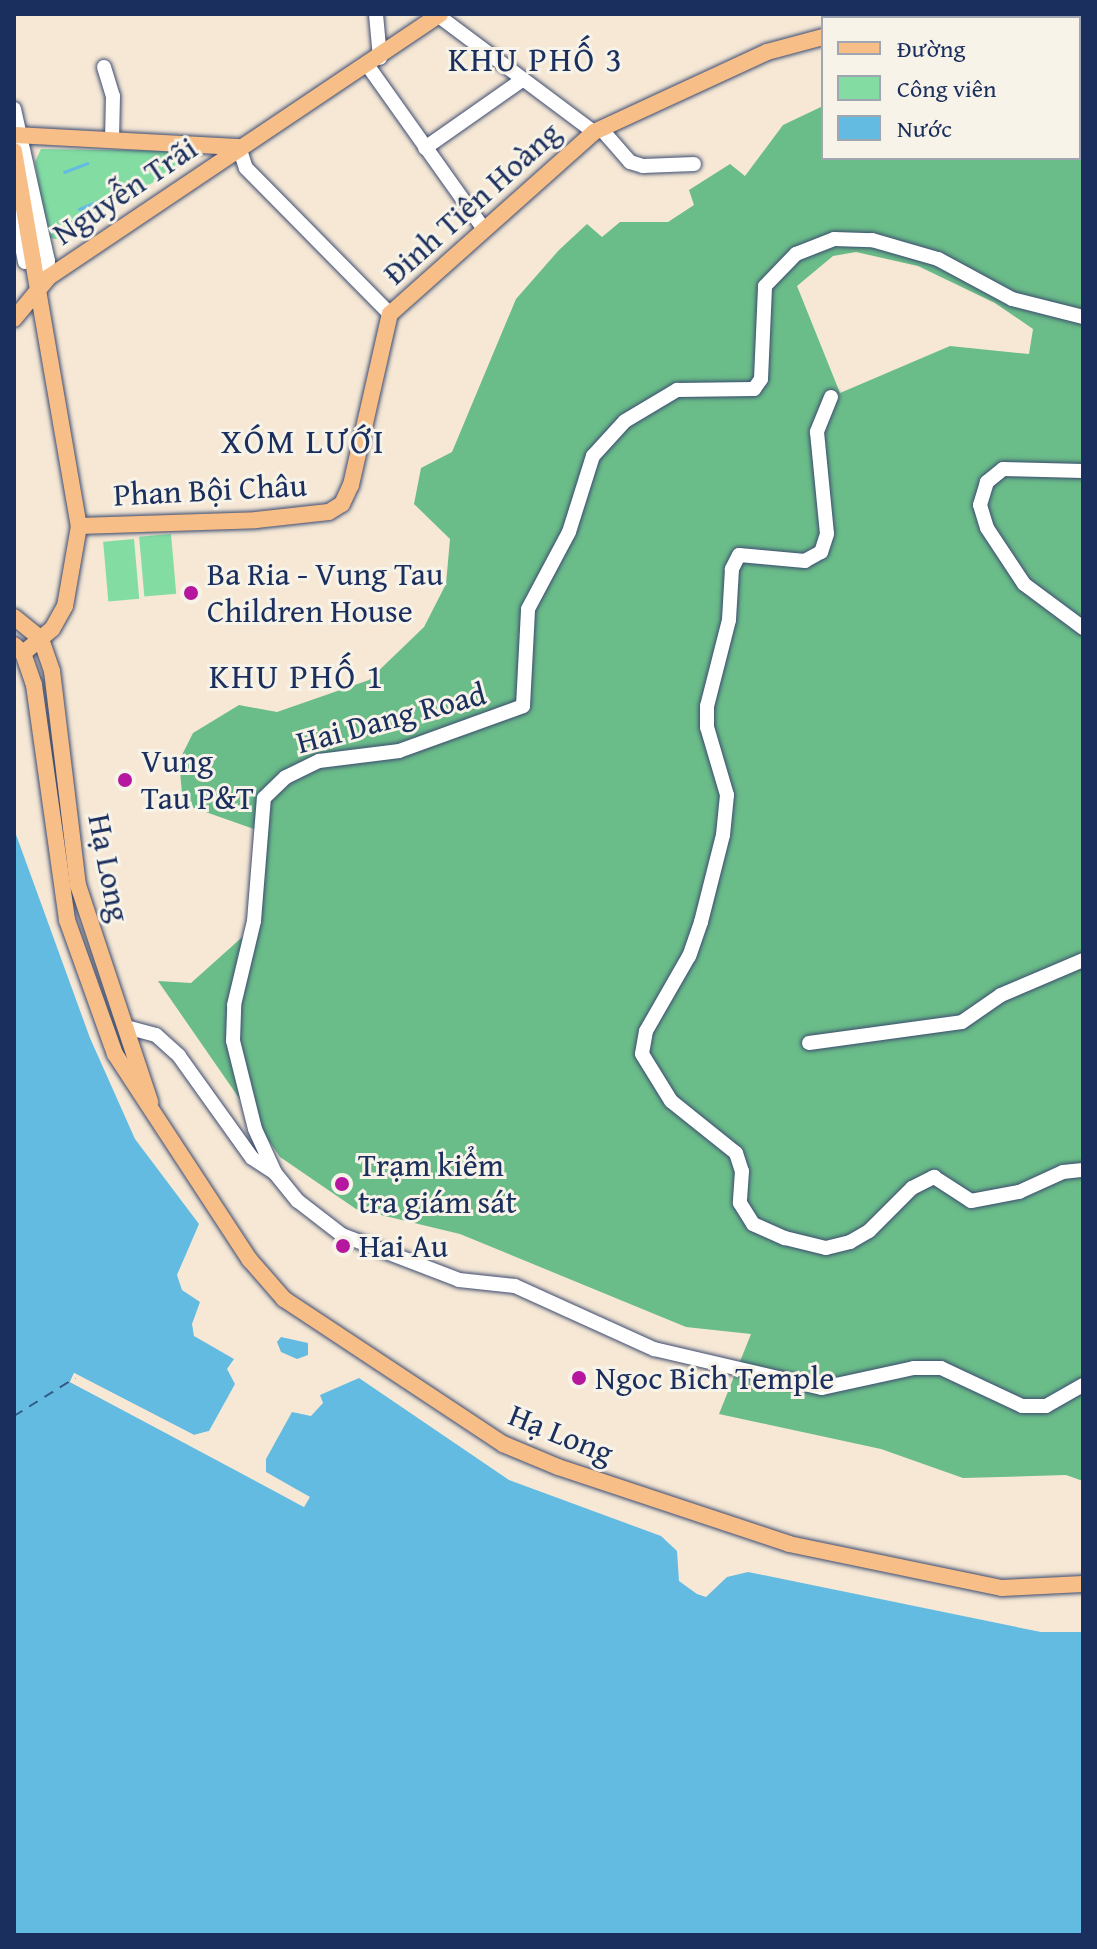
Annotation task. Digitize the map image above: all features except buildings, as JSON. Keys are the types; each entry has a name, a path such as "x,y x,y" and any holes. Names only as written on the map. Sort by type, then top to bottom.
{"main road":[{"name":"Nguyễn Trãi","path":"14,319 39,286 239,147 374,62 438,14"},
{"name":"Đinh Tiên Hoàng","path":"342,504 390,314 483,228 599,131 767,52 821,38"},
{"path":"18,135 239,147"},
{"path":"14,151 79,526 65,606 41,639 18,649"},
{"name":"Phan Bội Châu","path":"79,526 256,520 329,512 342,504"},
{"path":"14,617 41,639"},
{"name":"Hạ Long","path":"41,639 56,694 75,950 107,1033 134,1087 150,1102"},
{"name":"Hạ Long","path":"18,649 34,685 70,888 126,1027 150,1102 236,1240 284,1299 503,1444 789,1544 1002,1588 1083,1584"},
{"path":"107,1033 126,1027"}],"street":[{"path":"376,14 374,62 425,148 483,228"},
{"path":"438,14 522,80 599,131 630,162 643,166 694,164"},
{"path":"104,67 113,96 112,139"},
{"path":"425,148 522,80"},
{"path":"14,109 48,261 39,286"},
{"path":"239,147 246,168 390,314"},
{"path":"14,205 26,269 39,286"},
{"name":"Hai Dang Road","path":"275,1173 255,1129 233,1041 234,1005 254,921 257,836 267,793 319,761 399,751 523,706 528,609 569,532 593,456 625,421 677,390 754,389 761,379 765,286 796,254 834,239 862,238 938,259 1012,299 1083,317"},
{"path":"831,397 817,432 827,534 821,552 805,561 739,555 732,569 729,620 707,716 727,795 723,835 697,933 646,1031 642,1054 671,1101 736,1153 742,1171 740,1203 753,1224 785,1238 826,1248 850,1242 869,1231 912,1188 934,1177 971,1201 1019,1192 1063,1172 1083,1170"},
{"path":"1083,471 1003,469 987,482 980,505 987,528 1024,584 1083,628"},
{"path":"809,1043 962,1022 1001,995 1083,960"},
{"path":"126,1027 156,1035 179,1056 252,1158 275,1173 298,1201 342,1235 459,1280 515,1286 654,1349 822,1388 914,1368 941,1368 1022,1406 1046,1406 1083,1385"}],"green space":[{"path":"1083,59 1083,1481 1066,1475 963,1478 881,1449 719,1414 751,1334 686,1327 460,1234 356,1209 280,1157 158,981 191,983 259,922 262,832 183,804 179,761 193,733 239,705 277,712 369,680 424,627 446,584 450,539 414,504 421,468 452,452 516,299 559,250 587,224 602,237 620,222 668,222 694,205 689,190 730,164 745,176 783,125 821,107 821,160 1081,160","holes":["856,252 918,266 995,303 1033,329 1029,354 950,346 840,393 797,286 833,256"]},
{"path":"41,149 191,151 193,159 56,239 47,238 35,162"},
{"path":"171,534 176,594 144,597 139,537"},
{"path":"134,539 139,599 108,601 103,542"}],"water":[{"path":"14,829 90,1038 135,1139 199,1224 177,1275 182,1290 200,1302 192,1324 194,1336 234,1359 227,1369 235,1384 209,1431 194,1435 74,1373 70,1382 304,1507 309,1497 266,1472 266,1459 292,1412 311,1416 323,1403 320,1395 359,1378 509,1480 661,1536 677,1551 679,1581 697,1594 706,1597 727,1577 748,1572 1041,1632 1083,1632 1083,1935 14,1935"},
{"path":"281,1337 308,1343 308,1355 297,1359 281,1352 277,1342"}],"pier":[{"path":"74,1373 194,1435 209,1431 192,1439 76,1378 199,1450 70,1382"},
{"path":"262,1470 310,1497 304,1507 250,1477 303,1501"}],"waterway":[{"path":"64,172 87,163"},
{"path":"79,209 103,199"}],"ferry route":[{"path":"14,1416 75,1378"}],"place":[{"name":"Ba Ria - Vung Tau Children House","path":"191,593"},
{"name":"Vung Tau P&T","path":"125,780"},
{"name":"Trạm kiểm tra giám sát","path":"342,1184"},
{"name":"Hai Au","path":"343,1246"},
{"name":"Ngoc Bich Temple","path":"579,1378"}],"district":[{"name":"KHU PHỐ 3","path":"536,59"},
{"name":"XÓM LƯỚI","path":"303,441"},
{"name":"KHU PHỐ 1","path":"297,676"}]}
